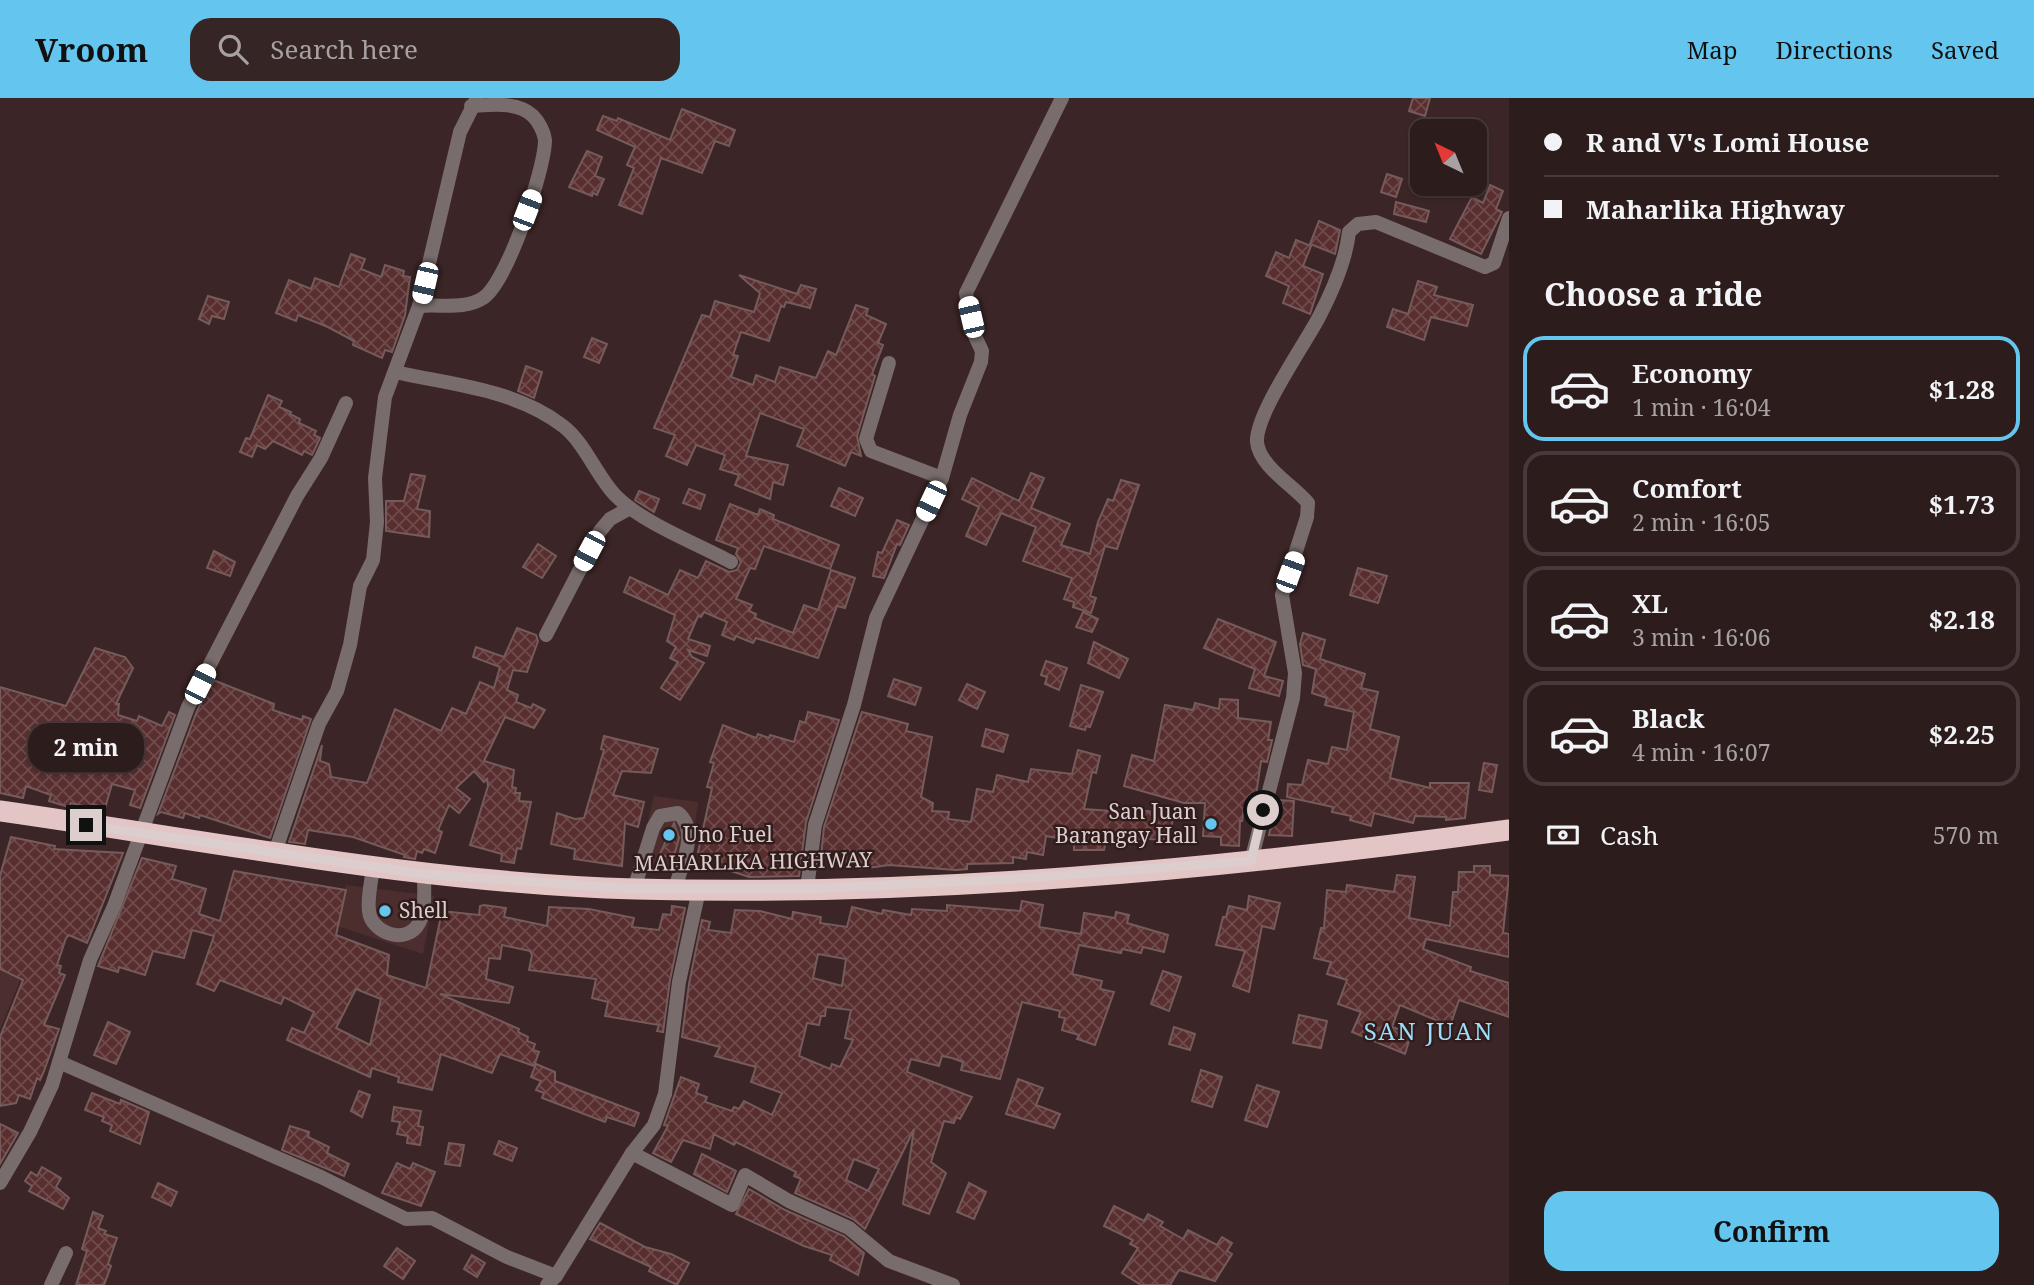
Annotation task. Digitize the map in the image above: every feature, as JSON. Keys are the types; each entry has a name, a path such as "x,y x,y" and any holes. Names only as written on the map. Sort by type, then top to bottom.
{"highway":[{"name":"MAHARLIKA HIGHWAY","path":"0,811 138,834 424,874 634,889 699,890 807,889 1013,879 1251,861 1509,830"}],"street":[{"path":"807,889 816,825 854,705 876,618 942,478 960,415 981,362 982,351 973,332 965,293 1062,98"},
{"path":"275,852 319,724 337,691 350,645 360,586 373,560 377,522 375,478 385,397 419,306 460,132 474,100 520,108 532,114 545,136 544,159 501,277 485,298 468,306 419,306"},
{"path":"1251,861 1293,698 1295,673 1282,595 1298,548 1308,503 1264,458 1257,442 1264,414 1320,315 1348,247 1349,232 1358,224 1377,222 1485,267 1494,263 1509,218"},
{"path":"889,363 866,439 871,451 942,478"},
{"path":"395,372 486,389 564,427 614,494 630,508 731,562"},
{"path":"0,1183 30,1132 59,1062 90,960 114,905 138,834 188,707 297,496 321,458 346,403"},
{"path":"546,635 600,531 610,519 630,508"},
{"path":"634,889 653,828 660,816 678,813 688,821 691,831 675,889"},
{"path":"373,866 369,913 377,927 400,936 412,931 419,924 424,898 424,874"},
{"path":"59,1062 320,1177 405,1219 432,1218 551,1281 632,1153 654,1125 665,1094 679,982 699,890"},
{"path":"632,1153 732,1205 745,1175 789,1201 849,1228 889,1261 953,1285"},
{"path":"51,1285 66,1253"}],"shaded area":[{"name":"Uno Fuel","path":"654,796 698,802 689,867 635,874"},
{"name":"Shell","path":"346,885 434,896 423,954 334,925"},
{"path":"0,970 20,980 0,1030"}],"building":[{"path":"1413,98 1430,98 1425,116 1409,111"},
{"path":"682,109 735,130 729,146 715,141 702,173 661,158 642,214 619,205 634,168 627,165 635,147 597,130 603,116 617,121 618,118 670,140"},
{"path":"587,151 602,157 595,176 604,179 597,195 593,193 592,196 569,187"},
{"path":"1387,174 1402,179 1396,197 1381,192"},
{"path":"1490,185 1503,191 1496,209 1502,212 1481,254 1450,239 1472,197 1483,203 1488,196"},
{"path":"1396,202 1429,211 1426,222 1394,214"},
{"path":"1319,221 1340,230 1335,254 1310,244"},
{"path":"1296,240 1311,246 1303,266 1323,274 1310,314 1283,303 1289,286 1266,276 1276,252 1289,258"},
{"path":"351,254 365,259 361,269 381,277 385,265 404,271 403,276 410,277 405,315 392,352 385,350 382,358 353,345 354,341 328,327 298,315 296,321 276,313 289,280 311,289 315,278 339,287"},
{"path":"739,275 797,294 801,285 816,289 810,308 786,302 784,307 781,306 769,341 741,332 733,355 738,356 731,377 753,385 756,375 775,382 780,367 816,378 828,351 836,355 856,305 868,309 866,315 886,324 878,343 883,345 872,374 875,376 857,436 861,456 851,452 845,466 797,446 804,429 760,413 746,456 788,465 783,485 773,482 770,499 735,485 739,475 720,469 725,455 696,445 687,465 666,456 675,435 654,428 702,315 710,317 715,301 754,312 760,293"},
{"path":"1418,281 1437,287 1434,295 1473,305 1467,326 1431,317 1424,340 1387,327 1393,309 1408,314"},
{"path":"208,296 229,302 224,319 212,316 209,324 199,319"},
{"path":"592,338 607,344 599,363 584,357"},
{"path":"526,366 542,372 534,398 518,391"},
{"path":"268,395 282,401 279,407 300,419 299,423 316,431 314,435 320,438 312,455 304,451 302,455 273,441 265,449 257,445 252,457 240,452 246,438 250,439"},
{"path":"1031,473 1044,478 1031,508 1070,524 1061,545 1090,554 1098,522 1108,499 1113,501 1121,480 1139,485 1117,549 1105,546 1090,596 1096,598 1091,613 1073,607 1074,602 1064,599 1072,578 1023,561 1036,527 1001,513 986,545 966,536 979,507 962,499 972,478 1019,501"},
{"path":"411,474 425,476 417,509 430,511 429,537 386,531 386,501 404,501"},
{"path":"839,488 863,498 855,516 831,506"},
{"path":"689,489 705,495 700,509 683,503"},
{"path":"639,491 659,499 654,512 635,500"},
{"path":"730,504 758,515 760,509 774,515 773,519 839,545 830,569 764,546 755,569 750,568 736,599 752,605 749,611 756,614 755,618 793,633 804,605 818,610 831,570 855,578 845,608 837,606 818,658 756,638 753,643 736,636 734,640 722,635 727,622 704,612 701,617 698,616 688,639 710,646 707,656 688,650 692,657 704,663 680,700 661,688 678,662 670,658 676,647 667,641 675,615 624,592 630,577 668,595 680,570 698,578 706,561 729,572 737,570 741,562 736,554 738,548 716,540"},
{"path":"897,520 909,525 900,545 897,544 884,578 873,576 878,552 882,553"},
{"path":"538,544 556,556 542,578 523,567"},
{"path":"214,551 235,562 230,576 207,568"},
{"path":"1358,568 1387,576 1378,603 1350,595"},
{"path":"1083,612 1098,619 1092,632 1076,627"},
{"path":"1218,619 1276,642 1264,676 1283,681 1279,696 1249,688 1255,669 1204,648"},
{"path":"517,628 536,635 538,641 527,672 513,670 507,690 518,695 516,702 531,708 533,704 545,710 534,728 505,717 484,761 514,770 512,787 516,788 515,793 520,793 519,801 531,802 521,849 517,848 514,863 501,861 502,854 470,845 488,786 487,779 484,782 474,771 456,788 470,799 459,813 449,805 438,830 442,832 435,853 424,849 422,853 417,851 415,859 353,837 308,830 305,844 289,842 322,745 320,761 329,764 331,777 367,783 395,709 441,731 452,708 466,714 480,682 494,688 500,667 473,657 476,647 504,657"},
{"path":"1303,633 1325,640 1320,659 1365,674 1361,688 1378,692 1370,729 1399,737 1390,778 1430,788 1430,783 1469,783 1465,818 1446,820 1446,817 1415,816 1413,823 1374,813 1371,826 1350,820 1351,816 1332,812 1333,807 1287,797 1288,784 1302,785 1308,760 1328,764 1332,747 1347,750 1354,712 1325,705 1327,698 1312,693 1316,669 1303,665 1300,644"},
{"path":"1094,642 1128,659 1119,678 1088,663"},
{"path":"95,648 125,657 133,668 116,704 119,704 118,715 137,721 139,716 162,726 169,712 175,715 140,808 130,805 135,790 112,784 105,808 93,804 91,808 71,803 69,807 49,801 51,795 26,786 23,798 0,793 0,687 66,706"},
{"path":"1046,661 1067,668 1059,690 1045,684 1047,677 1041,675"},
{"path":"894,679 921,688 915,705 888,696"},
{"path":"213,680 274,704 273,710 302,720 303,716 311,719 270,838 200,815 199,818 185,813 183,818 161,812 158,814 197,711"},
{"path":"967,684 985,692 977,709 959,700"},
{"path":"1081,685 1103,692 1090,727 1086,726 1085,730 1070,726"},
{"path":"1220,699 1238,700 1238,718 1271,722 1268,740 1272,740 1267,762 1261,761 1254,809 1244,808 1240,821 1239,846 1221,845 1221,837 1203,836 1205,803 1184,803 1124,786 1132,755 1154,761 1165,705 1193,710 1195,703 1219,709"},
{"path":"808,712 839,720 806,822 799,876 749,877 716,866 718,857 698,852 712,788 707,787 714,763 710,762 723,725 756,738 758,734 769,738 770,735 794,742 800,721 805,723"},
{"path":"862,712 908,724 906,731 932,737 921,797 933,803 932,811 949,812 948,819 971,822 977,789 993,792 997,775 1028,782 1031,769 1072,774 1078,750 1100,756 1096,773 1092,772 1084,809 1112,811 1113,806 1173,815 1170,841 1139,838 1138,844 1106,839 1104,850 1074,850 1074,841 1046,836 1043,855 1027,852 1026,859 1013,857 1013,863 967,864 967,869 956,870 889,865 860,869 860,865 821,856 824,827"},
{"path":"986,729 1008,735 1003,752 982,746"},
{"path":"604,736 658,749 651,773 622,771 613,795 644,802 638,827 625,823 622,866 574,859 575,849 551,844 557,813 575,819 584,818 604,750 601,749"},
{"path":"1484,763 1497,765 1492,792 1479,790"},
{"path":"1277,800 1294,801 1292,836 1269,835"},
{"path":"674,823 679,838 673,859 660,854"},
{"path":"11,837 55,846 54,849 123,853 87,943 69,935 66,938 57,965 61,966 59,973 65,975 44,1025 59,1029 40,1080 37,1078 30,1099 19,1095 16,1103 0,1106 0,1037 23,980 0,969 0,876"},
{"path":"142,858 176,866 172,879 206,889 199,914 220,921 234,871 346,890 336,935 389,955 387,975 426,988 442,911 479,915 480,906 506,908 504,917 547,926 549,907 589,909 634,918 632,927 659,930 663,914 671,915 672,906 685,908 670,980 663,1032 657,1031 659,1025 605,1016 608,1002 592,998 596,979 529,970 532,955 530,951 502,945 500,959 489,958 486,979 513,987 509,1003 440,994 519,1029 518,1032 528,1037 527,1041 535,1044 533,1050 539,1052 534,1066 500,1054 492,1073 441,1054 432,1090 398,1082 399,1077 372,1068 370,1077 287,1040 292,1028 304,1033 314,1012 284,997 281,1004 220,980 214,991 197,984 214,936 192,930 184,958 153,951 145,975 119,967 118,972 98,966","holes":["356,989 381,999 370,1045 336,1028"]},
{"path":"1474,866 1490,866 1490,875 1509,876 1503,933 1509,934 1509,957 1426,939 1423,949 1471,967 1470,971 1509,983 1509,1017 1459,1000 1450,1026 1400,1005 1392,1027 1411,1034 1405,1054 1352,1032 1361,1012 1338,1004 1347,980 1327,974 1331,962 1314,958 1321,928 1324,928 1327,890 1346,892 1347,885 1394,892 1397,875 1415,877 1409,918 1450,926 1453,892 1458,892 1459,872 1474,872"},
{"path":"1249,896 1280,903 1274,929 1262,926 1249,992 1233,986 1245,951 1216,945 1223,917 1226,917 1229,906 1247,910"},
{"path":"1022,901 1043,905 1039,927 1081,934 1084,913 1115,918 1116,912 1129,915 1127,923 1168,935 1164,952 1143,947 1141,953 1122,949 1121,953 1079,945 1072,974 1102,981 1100,989 1114,992 1095,1045 1077,1039 1079,1035 1062,1030 1065,1018 1059,1017 1060,1011 1022,1002 1000,1079 961,1070 963,1062 952,1058 942,1056 939,1066 911,1059 907,1072 972,1097 960,1119 956,1117 954,1123 944,1121 931,1162 946,1173 929,1214 903,1204 914,1129 865,1229 853,1219 795,1193 801,1179 794,1176 796,1172 714,1134 710,1149 683,1140 671,1162 653,1153 668,1126 664,1125 681,1077 699,1084 696,1093 707,1097 705,1102 732,1111 734,1107 739,1109 744,1101 772,1115 782,1093 751,1082 756,1067 715,1056 720,1047 682,1037 702,920 710,922 708,930 731,933 735,910 760,911 792,919 793,912 821,917 820,923 847,927 852,907 882,914 883,910 911,915 912,909 947,911 947,905 1020,911","holes":["818,954 846,959 842,986 813,978","826,1007 851,1010 845,1038 853,1040 840,1067 832,1064 830,1069 799,1056 807,1023 819,1025 821,1016 825,1016","854,1159 879,1169 868,1191 846,1180"]},
{"path":"1163,971 1181,977 1169,1011 1151,1004"},
{"path":"1299,1015 1327,1021 1321,1048 1293,1043"},
{"path":"108,1022 130,1032 116,1064 94,1055"},
{"path":"1174,1027 1195,1034 1190,1050 1169,1044"},
{"path":"536,1064 555,1072 555,1081 639,1113 634,1126 607,1117 605,1122 542,1098 544,1093 536,1090 541,1081 531,1077"},
{"path":"1201,1070 1222,1077 1212,1107 1192,1101"},
{"path":"1018,1079 1043,1088 1036,1105 1060,1114 1054,1128 1006,1114"},
{"path":"1257,1085 1279,1092 1267,1127 1245,1120"},
{"path":"359,1091 370,1095 362,1117 351,1111"},
{"path":"92,1093 120,1104 121,1100 149,1112 140,1144 110,1131 112,1125 102,1121 104,1117 85,1110"},
{"path":"394,1107 421,1111 418,1126 423,1127 420,1145 407,1143 408,1136 397,1134 400,1122 392,1121"},
{"path":"0,1124 18,1133 0,1164"},
{"path":"290,1126 309,1132 308,1137 329,1147 327,1153 349,1164 344,1176 282,1150"},
{"path":"499,1141 517,1148 512,1161 494,1154"},
{"path":"449,1143 464,1145 460,1166 445,1164"},
{"path":"702,1154 736,1171 727,1192 694,1174"},
{"path":"397,1163 410,1169 413,1163 435,1172 421,1206 382,1193"},
{"path":"42,1167 61,1178 56,1187 69,1198 63,1209 29,1191 32,1186 25,1181 31,1172 37,1176"},
{"path":"158,1183 177,1192 171,1206 152,1197"},
{"path":"969,1183 986,1192 974,1219 957,1212"},
{"path":"749,1189 785,1210 844,1236 864,1253 858,1275 830,1260 832,1255 804,1246 736,1214"},
{"path":"1114,1206 1144,1221 1148,1214 1163,1222 1160,1226 1183,1239 1188,1230 1217,1245 1222,1237 1232,1243 1227,1251 1232,1254 1215,1281 1179,1270 1170,1285 1141,1285 1122,1273 1138,1248 1130,1244 1133,1240 1104,1226"},
{"path":"93,1212 103,1216 98,1228 106,1231 104,1234 117,1238 108,1264 111,1266 104,1285 76,1285 87,1251 82,1249"},
{"path":"600,1223 645,1247 671,1254 689,1263 677,1285 649,1271 651,1267 590,1239"},
{"path":"397,1248 415,1261 403,1279 384,1266"},
{"path":"472,1255 485,1263 477,1277 464,1269"}],"place":[{"name":"San Juan Barangay Hall","path":"1211,824"},
{"name":"Uno Fuel","path":"669,835"},
{"name":"Shell","path":"385,911"}],"district":[{"name":"SAN JUAN","path":"1429,1032"}],"route":[{"path":"86,825 424,874 634,889 807,889 1013,879 1251,861 1263,810"}]}
